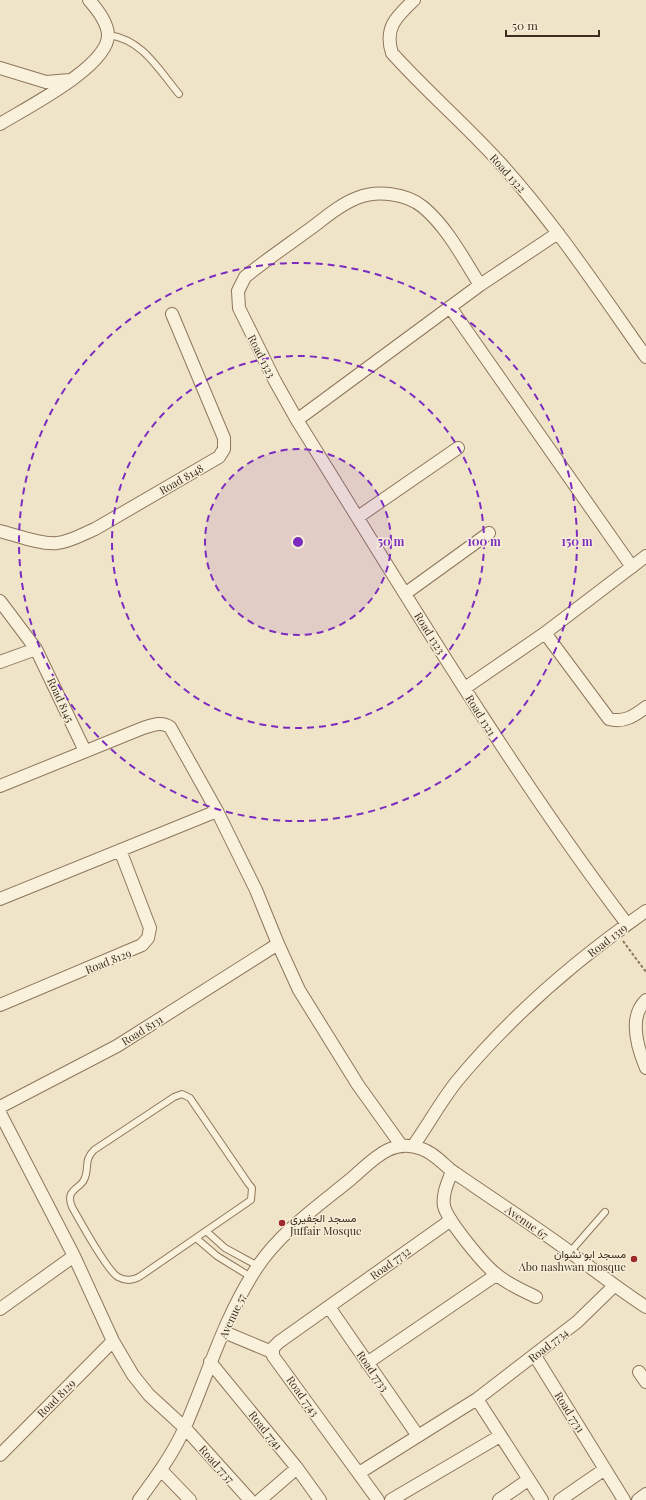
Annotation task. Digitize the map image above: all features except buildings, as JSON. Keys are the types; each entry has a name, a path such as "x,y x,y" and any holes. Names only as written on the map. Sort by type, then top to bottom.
{"street":[{"path":"0,124 73,80 94,62 104,48 109,35 104,21 89,0"},
{"name":"Road 1322","path":"411,1 390,29 388,41 392,53 502,166 558,233 646,357"},
{"path":"0,68 46,82 73,80"},
{"name":"Road 1323","path":"465,688 297,420 271,375 239,308 238,291 245,277 258,266 337,209 357,197 379,193 402,196 422,206 438,222 480,285"},
{"path":"297,420 480,285 558,233"},
{"path":"450,307 632,567"},
{"name":"Road 8148","path":"0,531 30,539 57,543 77,538 219,457 224,449 224,438 172,314"},
{"path":"358,517 458,448"},
{"path":"406,593 489,533"},
{"name":"Road 1321","path":"627,924 542,808 465,688 545,633 646,556"},
{"name":"Road 8145","path":"0,601 36,649 85,751"},
{"path":"545,633 609,719 618,721 628,718 646,707"},
{"path":"0,662 36,649"},
{"path":"0,786 158,723 165,724 174,732 218,811 256,890 299,990 358,1085 407,1146 383,1152 368,1164"},
{"path":"0,899 218,811"},
{"name":"Road 8129","path":"0,1005 142,945 148,938 150,928 120,850"},
{"name":"Road 1319","path":"407,1146 456,1081 511,1023 570,970 616,932 646,911"},
{"name":"Road 8131","path":"0,1107 117,1046 278,944"},
{"path":"646,1000 643,1003 637,1018 636,1034 639,1049 646,1068"},
{"path":"0,1113 74,1256 113,1341 141,1385 185,1428"},
{"name":"Avenue 67","path":"407,1146 430,1152 449,1168 570,1252 614,1286 646,1307"},
{"name":"Avenue 67","path":"368,1164 379,1158 404,1152 425,1155 449,1168"},
{"name":"Avenue 57","path":"138,1500 161,1470 185,1428 210,1362 239,1299 258,1266 287,1232 368,1164"},
{"path":"449,1168 444,1205 451,1220 496,1275 536,1297"},
{"name":"Road 7732","path":"329,1307 451,1220"},
{"path":"0,1309 74,1256"},
{"path":"368,1363 496,1275"},
{"name":"Road 7734","path":"359,1473 477,1399 535,1356 577,1322 614,1286"},
{"path":"224,1332 272,1352 275,1344 329,1307"},
{"name":"Road 7733","path":"329,1307 418,1436"},
{"name":"Road 8129","path":"0,1455 113,1341"},
{"name":"Road 7743","path":"272,1352 378,1500"},
{"name":"Road 7731","path":"535,1356 624,1500"},
{"name":"Road 7741","path":"210,1362 297,1468 320,1500"},
{"path":"639,1372 646,1382"},
{"path":"477,1399 542,1500"},
{"name":"Road 7737","path":"185,1428 250,1500"},
{"path":"391,1500 500,1436"},
{"path":"266,1498 297,1468"},
{"path":"560,1500 605,1469"},
{"path":"161,1470 190,1500"},
{"path":"499,1500 528,1480"},
{"path":"638,1500 646,1494"}],"lane":[{"path":"109,35 124,38 138,46 179,94"},
{"path":"182,1094 190,1098 252,1188 251,1200 247,1204 206,1231 142,1275 130,1280 124,1279 112,1273 70,1203 71,1194 86,1177 86,1162 94,1150 177,1095 182,1094"},
{"path":"570,1252 605,1212"},
{"path":"206,1231 225,1248 258,1266"},
{"path":"196,1238 217,1256 251,1277"}],"path":[{"path":"616,932 646,972"}],"place":[{"name":"مسجد الجفيري Juffair Mosque","path":"282,1223"},
{"name":"مسجد ابو نشوان Abo nashwan mosque","path":"634,1259"}]}
